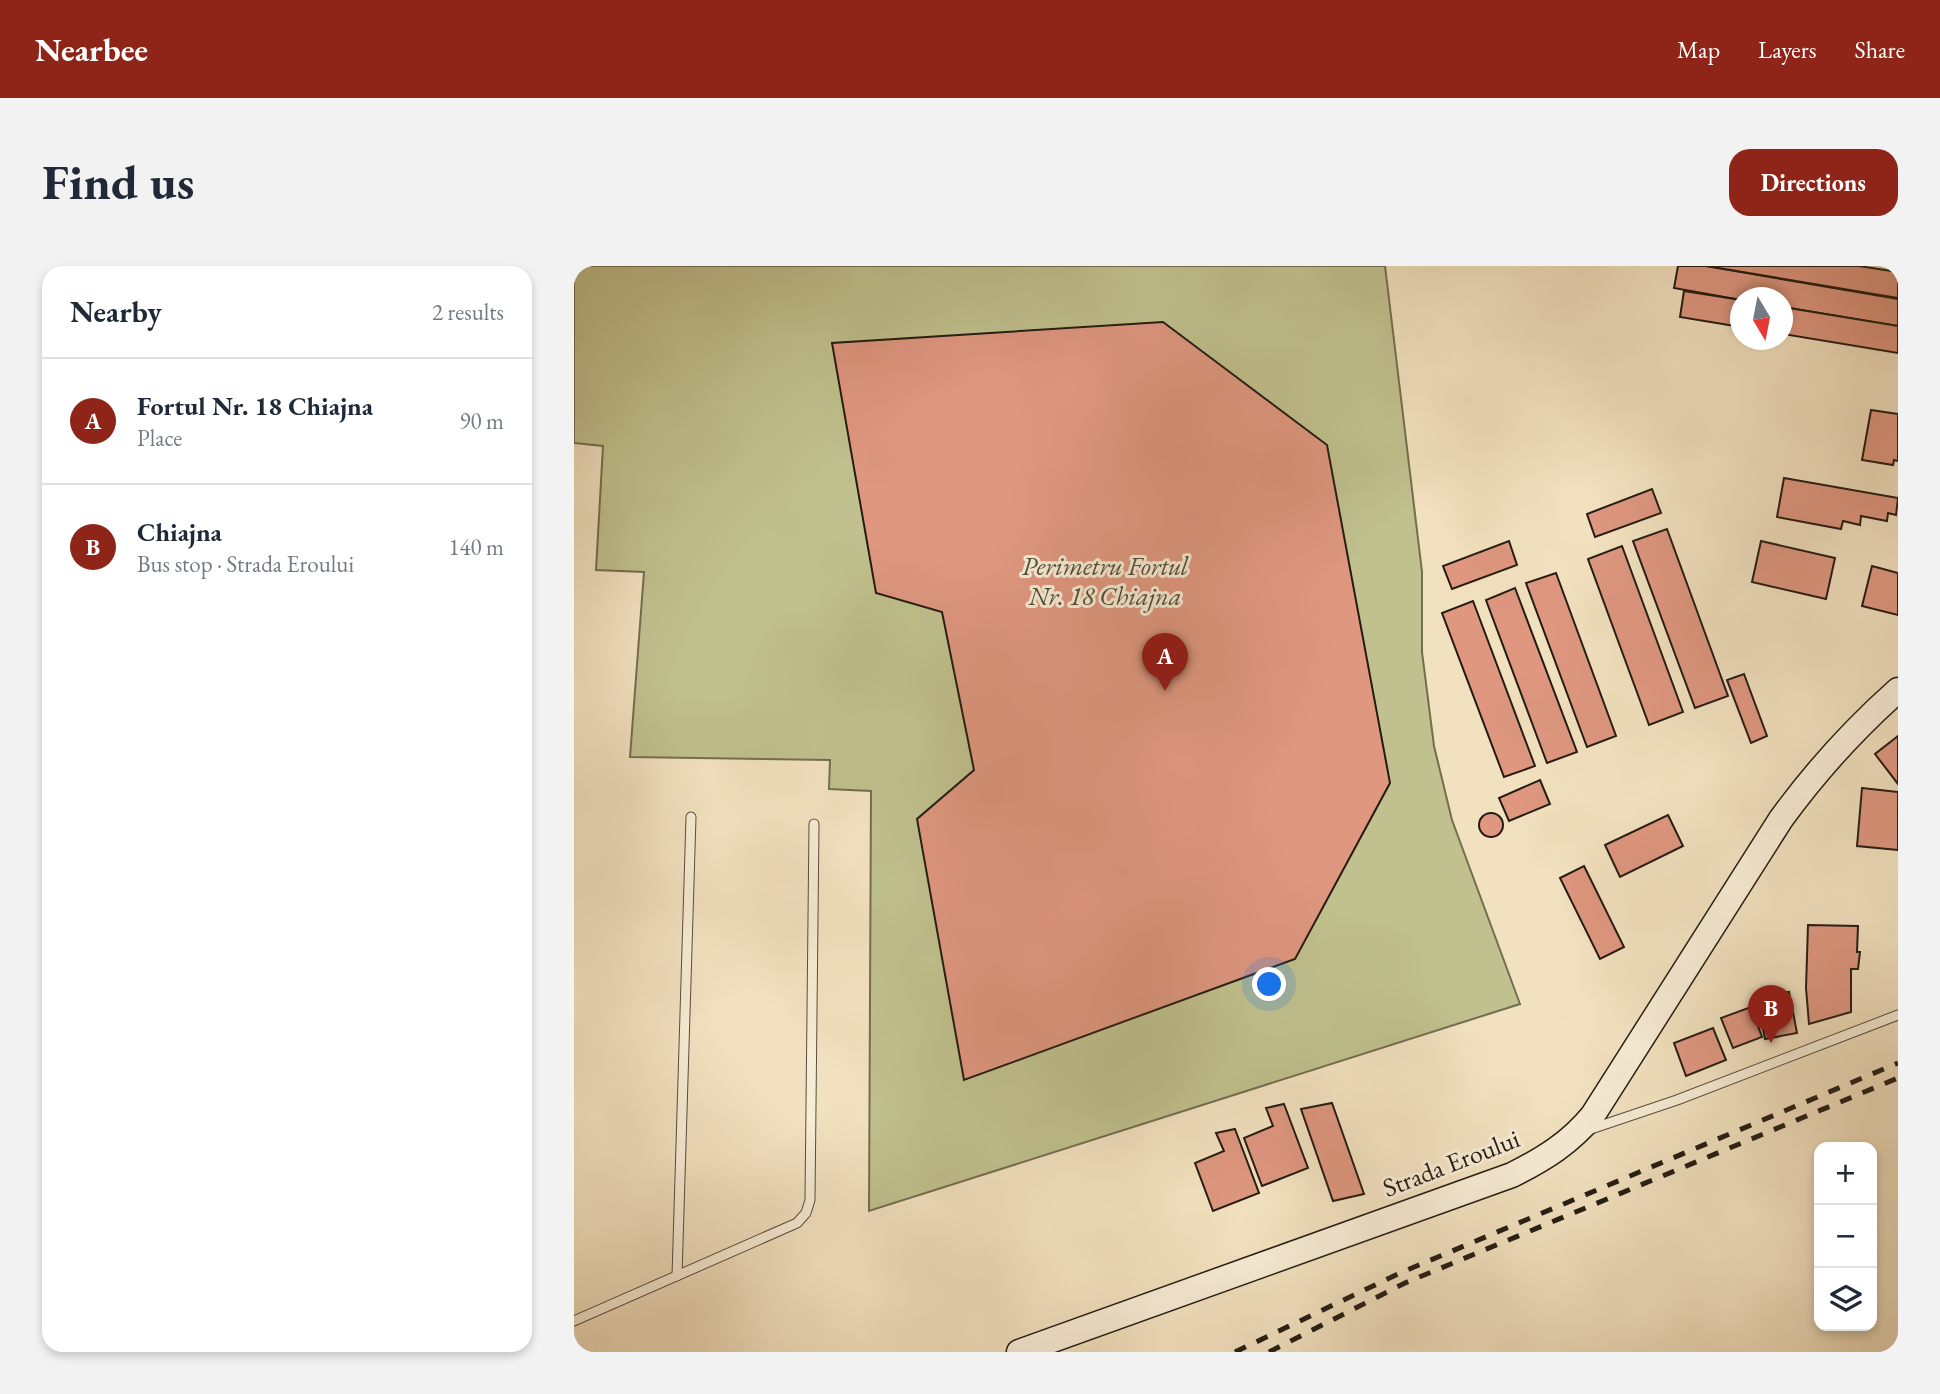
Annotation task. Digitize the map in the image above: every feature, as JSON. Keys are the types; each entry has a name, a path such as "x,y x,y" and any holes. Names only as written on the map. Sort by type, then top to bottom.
{"main road":[{"name":"Strada Eroului","path":"1029,1350 1512,1175 1550,1156 1577,1134 1611,1088 1781,819 1836,749 1898,690"}],"lane":[{"path":"677,1276 691,817"},
{"path":"574,1321 797,1223 809,1206 814,824"},
{"path":"1577,1134 1677,1100 1898,1015"}],"green space":[{"name":"Perimetru Fortul Nr. 18 Chiajna","path":"574,266 1385,266 1422,572 1422,652 1434,746 1452,820 1520,1004 869,1211 871,791 829,789 830,760 630,757 644,572 596,570 603,446 574,443"}],"building":[{"path":"1678,266 1706,266 1898,299 1898,326 1793,309 1793,287 1730,287 1730,298 1674,288"},
{"path":"1707,266 1859,266 1898,272 1898,298"},
{"path":"1684,291 1730,298 1730,325 1680,317"},
{"path":"1793,309 1898,326 1898,353 1793,336"},
{"path":"1163,322 1327,445 1390,783 1295,959 964,1080 917,819 974,770 942,612 876,593 832,343"},
{"path":"1871,410 1898,414 1898,461 1894,460 1893,465 1862,460"},
{"path":"1784,478 1898,498 1896,515 1888,513 1887,521 1861,516 1860,525 1843,521 1841,529 1777,517"},
{"path":"1652,489 1661,513 1595,537 1587,514"},
{"path":"1667,529 1728,696 1695,708 1633,541"},
{"path":"1509,541 1517,565 1452,589 1443,566"},
{"path":"1761,541 1835,558 1826,599 1752,582"},
{"path":"1622,546 1683,712 1649,725 1588,559"},
{"path":"1872,566 1898,573 1898,615 1862,606"},
{"path":"1556,573 1616,736 1587,747 1526,583"},
{"path":"1515,588 1577,752 1547,763 1486,600"},
{"path":"1473,601 1535,766 1504,777 1442,613"},
{"path":"1744,674 1767,736 1751,743 1727,680"},
{"path":"1898,736 1898,784 1875,754"},
{"path":"1540,780 1550,804 1509,821 1499,798"},
{"path":"1862,788 1898,792 1898,850 1857,846"},
{"path":"1491,813 1500,816 1503,825 1500,834 1491,837 1482,834 1479,825 1482,816"},
{"path":"1668,815 1683,846 1620,877 1605,845"},
{"path":"1584,866 1624,947 1600,959 1560,878"},
{"path":"1808,925 1858,926 1857,952 1860,952 1858,969 1851,969 1851,1012 1809,1024 1806,988"},
{"path":"1789,992 1797,1033 1765,1039 1757,998"},
{"path":"1751,1007 1762,1037 1733,1048 1721,1018"},
{"path":"1713,1028 1726,1060 1686,1076 1674,1043"},
{"path":"1332,1103 1364,1194 1333,1201 1301,1109"},
{"path":"1284,1104 1308,1168 1262,1186 1244,1138 1273,1126 1266,1108"},
{"path":"1235,1129 1259,1193 1213,1211 1195,1163 1224,1151 1216,1133"}],"railway":[{"path":"1235,1352 1400,1273 1898,1063"},
{"path":"1269,1352 1405,1283 1898,1078"}],"place":[{"name":"Fortul Nr. 18 Chiajna","path":"1165,691"},
{"name":"Chiajna","path":"1771,1043"}]}
